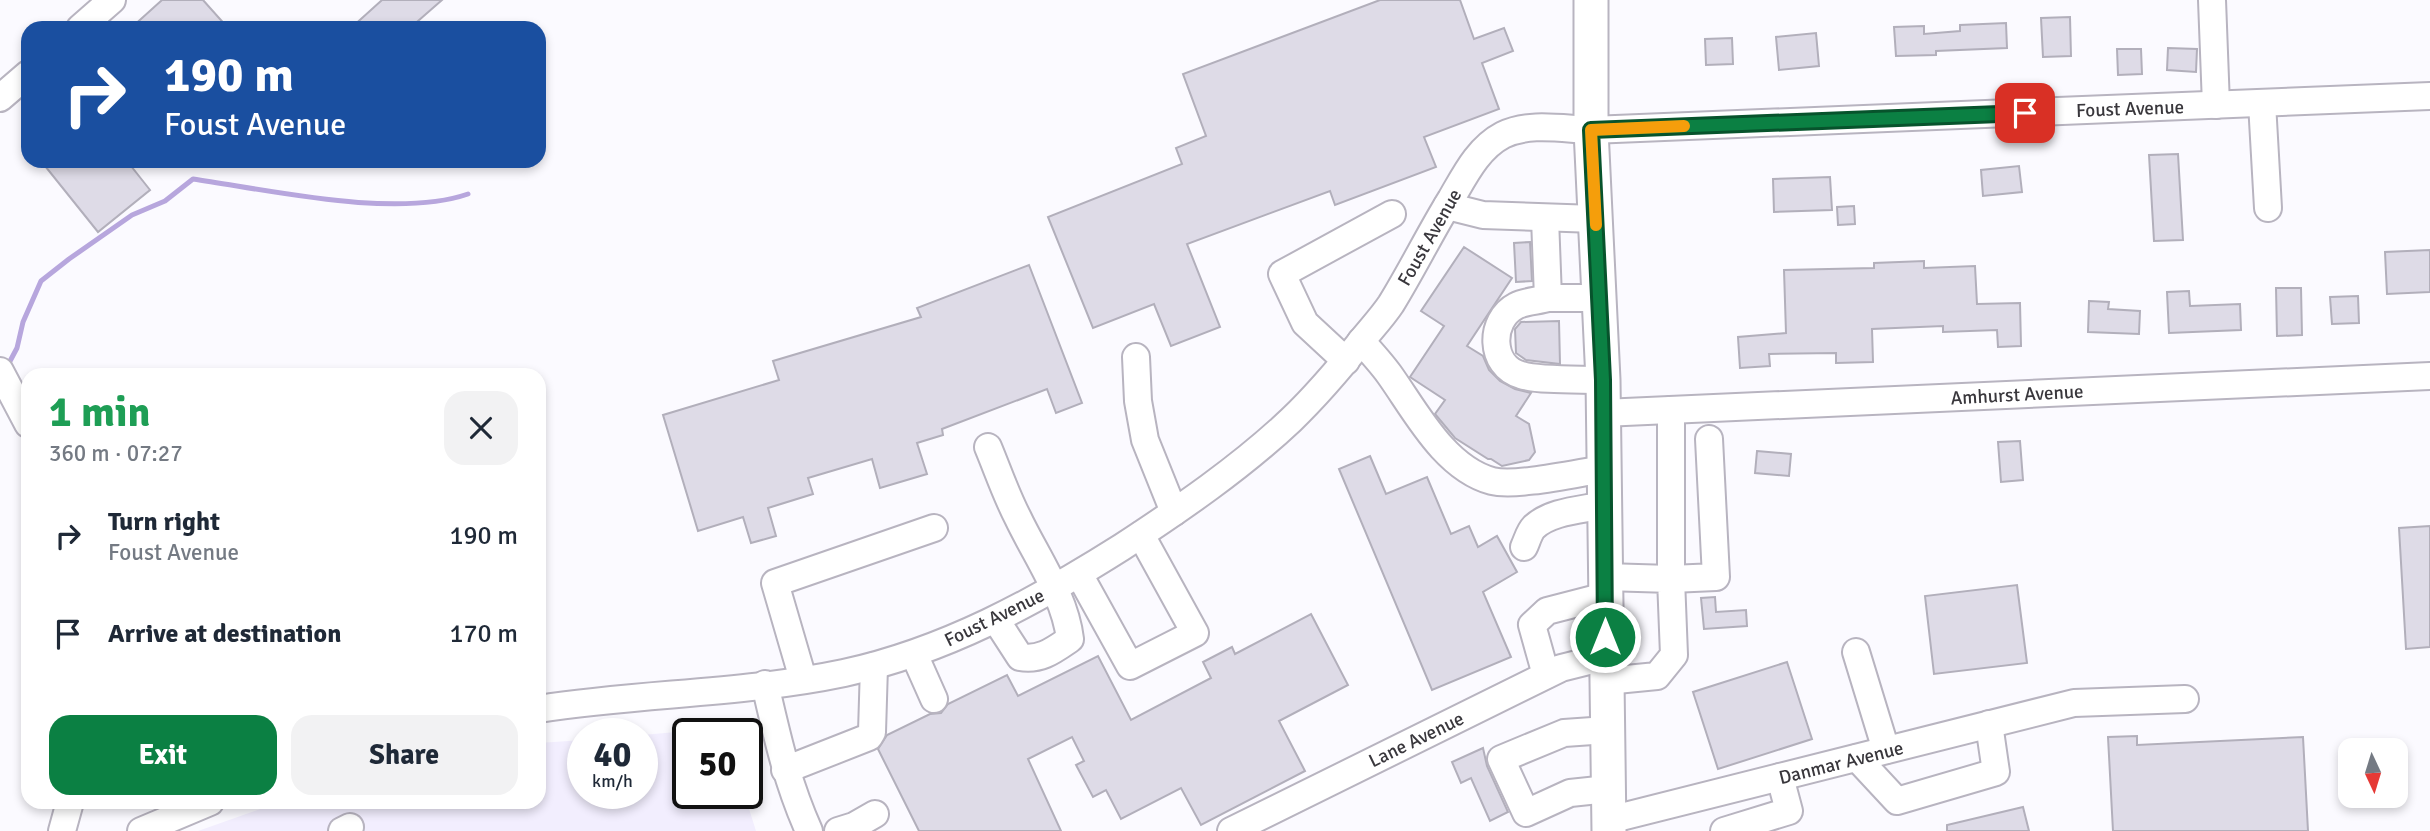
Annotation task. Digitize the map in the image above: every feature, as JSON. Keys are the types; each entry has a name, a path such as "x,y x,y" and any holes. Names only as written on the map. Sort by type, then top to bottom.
{"main road":[{"path":"1591,0 1591,130 1603,396 1609,813"}],"street":[{"path":"89,21 112,0"},
{"path":"2212,0 2216,105"},
{"path":"0,98 21,80"},
{"name":"Foust Avenue","path":"546,708 765,684 874,666 914,654 996,620 1079,574 1174,512 1224,475 1289,422 1330,381 1390,306 1475,160 1489,144 1525,127 1591,130 2430,96"},
{"path":"2262,103 2268,208"},
{"path":"1447,206 1483,215 1595,219"},
{"path":"1392,214 1282,274 1305,323 1388,373 1434,441 1466,468 1492,481 1531,481 1604,469"},
{"path":"1545,218 1548,298"},
{"name":"Amhurst Avenue","path":"1599,298 1548,298 1516,306 1503,318 1495,345 1501,362 1523,376 1671,410 2430,376"},
{"path":"1136,357 1138,401 1145,440 1174,512"},
{"path":"0,371 21,411"},
{"name":"Lane Avenue","path":"1231,831 1561,668 1606,669 1657,676 1674,655 1671,410"},
{"path":"1546,675 1532,625 1547,611 1605,586 1716,577 1709,439"},
{"path":"988,447 1016,516 1054,588 1068,623 1070,639 1047,655 1029,659 1020,657 996,620"},
{"path":"1524,547 1531,529 1542,522 1563,513 1604,505"},
{"path":"803,679 775,583 934,528"},
{"path":"1079,574 1130,666 1195,633 1141,534"},
{"path":"1856,652 1886,750"},
{"path":"914,654 934,699"},
{"path":"785,770 869,737 872,732 874,666"},
{"path":"765,684 785,770 810,831"},
{"name":"Danmar Avenue","path":"1607,730 1564,733 1501,759 1526,813 1570,793 1609,813 1780,777 2074,703 2185,699"},
{"path":"1857,758 1897,801 1996,772 1989,724"},
{"path":"1724,831 1792,821 1780,777"},
{"path":"62,831 68,809"},
{"path":"141,831 193,809"},
{"path":"838,831 854,826 875,814"}],"shaded area":[{"path":"672,732 672,809 749,809 756,831 198,831 260,809 546,809 546,743 567,741 567,809 658,809 658,734"}],"building":[{"path":"162,0 203,0 222,21 139,21"},
{"path":"382,0 442,0 418,21 359,21"},
{"path":"1380,0 1460,0 1474,39 1504,28 1513,51 1482,63 1499,109 1424,137 1436,167 1335,205 1330,191 1187,244 1220,327 1171,346 1154,304 1093,328 1048,217 1182,164 1176,148 1206,136 1183,74"},
{"path":"2070,17 2071,56 2043,57 2041,18"},
{"path":"2006,23 2007,48 1936,51 1936,55 1896,56 1894,27 1924,26 1924,34 1960,31 1960,25"},
{"path":"1816,33 1819,66 1779,70 1776,37"},
{"path":"1732,38 1733,64 1706,65 1705,39"},
{"path":"2168,48 2197,49 2196,72 2167,70"},
{"path":"2117,49 2141,49 2142,74 2118,75"},
{"path":"2178,154 2183,240 2154,241 2149,155"},
{"path":"2019,166 2022,192 1983,196 1981,170"},
{"path":"47,168 133,168 150,190 98,232"},
{"path":"1830,177 1832,210 1774,212 1773,179"},
{"path":"1854,206 1855,224 1838,225 1837,207"},
{"path":"1530,242 1532,281 1516,282 1514,243"},
{"path":"1464,247 1512,278 1467,346 1483,356 1489,370 1500,381 1531,393 1516,416 1529,424 1535,452 1529,460 1502,466 1455,438 1435,414 1445,400 1410,377 1444,326 1421,311"},
{"path":"2430,250 2430,292 2387,294 2385,252"},
{"path":"1924,261 1924,268 1975,266 1977,304 2020,303 2021,346 1998,347 1997,330 1943,332 1943,326 1872,329 1873,362 1836,363 1836,353 1769,354 1770,366 1740,368 1738,337 1786,333 1784,270 1874,268 1874,263"},
{"path":"1029,265 1082,403 1056,413 1047,389 942,429 943,435 917,443 927,474 880,488 872,459 808,478 813,494 768,508 776,536 751,543 743,517 698,531 663,415 779,380 773,361 921,317 917,308"},
{"path":"2276,288 2301,288 2302,335 2277,336"},
{"path":"2189,291 2190,306 2240,304 2241,330 2169,333 2167,292"},
{"path":"2358,296 2359,323 2332,324 2330,297"},
{"path":"2089,301 2109,302 2108,309 2140,311 2139,334 2088,332"},
{"path":"1559,321 1560,364 1526,360 1516,353 1515,329 1521,322"},
{"path":"2020,441 2023,480 2001,482 1998,442"},
{"path":"1757,451 1791,454 1789,476 1755,473"},
{"path":"1370,456 1386,494 1427,477 1451,534 1469,526 1478,547 1497,536 1517,572 1483,592 1511,657 1432,690 1339,469"},
{"path":"2430,526 2430,647 2406,649 2399,528"},
{"path":"2017,585 2027,663 1934,674 1925,596"},
{"path":"1715,597 1716,612 1746,610 1747,626 1704,629 1701,598"},
{"path":"1311,614 1348,685 1279,721 1305,771 1201,825 1181,788 1121,819 1106,790 1093,797 1076,765 1084,761 1072,737 1028,759 1061,831 919,831 878,749 887,735 930,714 941,713 948,704 1007,675 1018,696 1098,656 1131,720 1211,678 1203,662 1232,647 1235,654"},
{"path":"1787,662 1812,739 1718,769 1693,692"},
{"path":"2137,736 2137,745 2303,737 2308,831 2113,831 2108,737"},
{"path":"1483,748 1487,766 1508,812 1490,821 1471,778 1461,783 1452,762"},
{"path":"2023,807 2029,831 1947,831 1947,825"}],"waterway":[{"path":"9,363 41,281 132,215 165,201 193,179 294,195 369,203 439,201 468,194"}],"slow traffic":[{"path":"1596,225 1591,130 1684,126"}],"route":[{"path":"1605,637 1603,380 1591,130 2025,113"}]}
